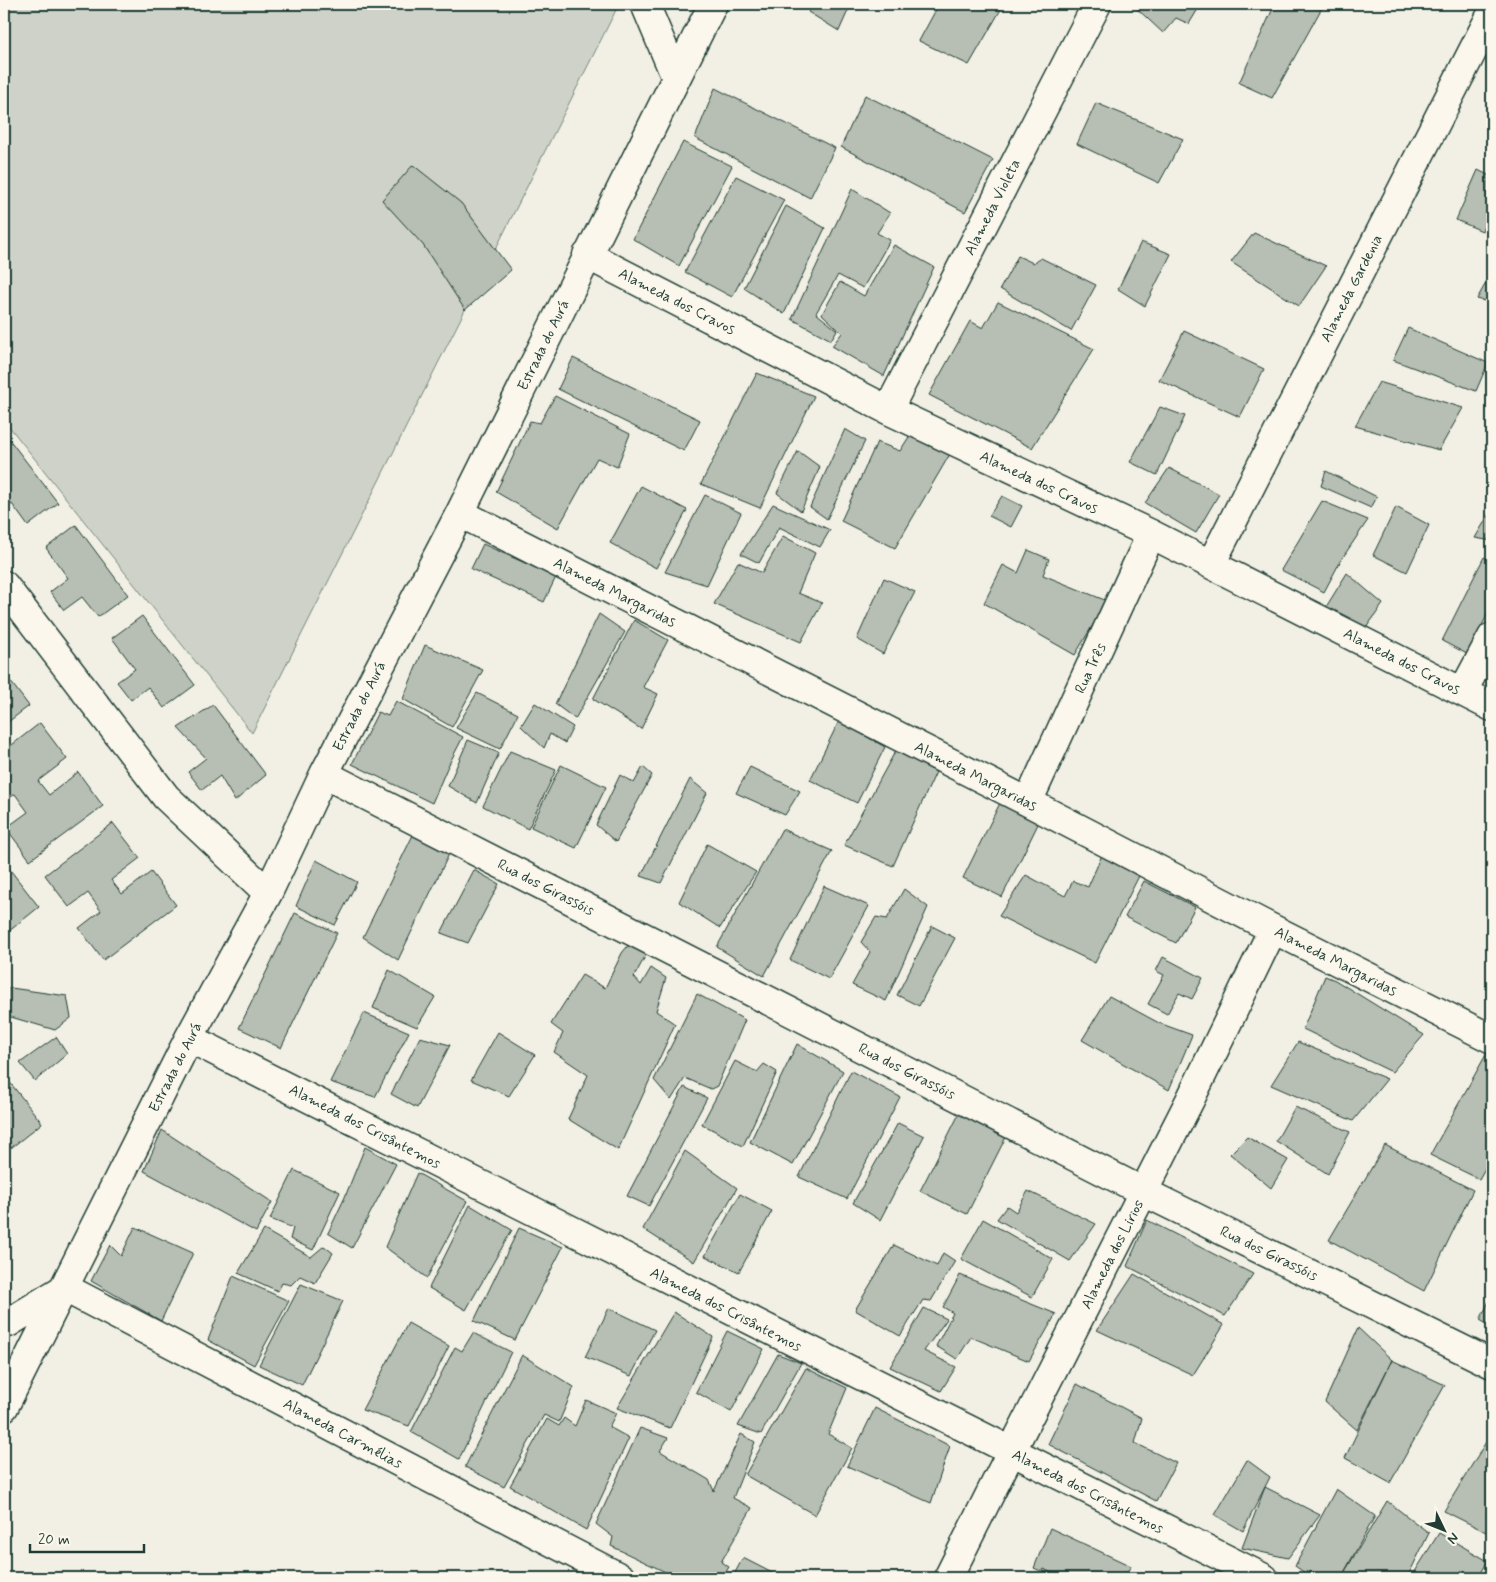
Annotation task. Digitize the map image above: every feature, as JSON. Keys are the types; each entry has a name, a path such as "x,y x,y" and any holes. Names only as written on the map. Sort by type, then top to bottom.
{"street":[{"path":"645,4 676,78"},
{"name":"Estrada do Aurá","path":"4,1407 189,1038 268,893 324,774 460,513 713,4"},
{"name":"Alameda Violeta","path":"888,410 1097,4"},
{"name":"Alameda Gardenia","path":"1211,564 1492,12"},
{"name":"Alameda dos Cravos","path":"587,255 888,410 1151,534 1492,707"},
{"name":"Alameda Margaridas","path":"460,513 1492,1039"},
{"name":"Rua Três","path":"1028,802 1151,534"},
{"path":"4,585 166,797 268,893"},
{"path":"1463,691 1492,637"},
{"name":"Rua dos Girassóis","path":"324,774 1144,1192 1492,1364"},
{"name":"Alameda dos Lirios","path":"948,1578 1144,1192 1273,929"},
{"name":"Alameda dos Crisântemos","path":"189,1038 1264,1578"},
{"path":"5,1324 64,1288"},
{"name":"Alameda Carmélias","path":"64,1288 607,1575"}],"shaded area":[{"path":"4,4 619,4 252,733 4,420"}],"building":[{"path":"813,4 851,4 839,31 808,12"},
{"path":"939,4 1004,4 969,65 919,41"},
{"path":"1132,4 1201,4 1189,24 1176,18 1163,33"},
{"path":"1275,4 1324,4 1272,98 1239,83"},
{"path":"715,88 835,148 810,198 695,138"},
{"path":"865,95 993,160 965,212 841,147"},
{"path":"1096,103 1183,139 1159,183 1077,144"},
{"path":"683,142 732,166 679,266 633,239"},
{"path":"413,165 461,203 511,270 465,310 423,245 382,200"},
{"path":"1478,170 1492,177 1492,210 1482,231 1456,220"},
{"path":"736,176 784,200 732,297 685,272"},
{"path":"852,189 890,213 877,233 890,240 863,288 838,275 816,313 837,330 831,340 792,319"},
{"path":"786,206 825,228 784,314 744,288"},
{"path":"1254,233 1326,266 1299,306 1231,262"},
{"path":"1141,242 1171,254 1145,306 1118,289"},
{"path":"894,245 934,267 884,376 832,346 842,333 822,314 840,282 864,296"},
{"path":"1018,256 1033,263 1041,258 1096,285 1071,331 1000,289"},
{"path":"1492,272 1492,303 1477,299"},
{"path":"998,302 1094,349 1032,448 929,395 970,321 983,328"},
{"path":"1408,328 1488,363 1476,391 1393,360"},
{"path":"1184,331 1264,369 1240,417 1159,380"},
{"path":"573,358 700,420 684,451 558,389"},
{"path":"757,373 814,396 760,508 701,484"},
{"path":"1379,382 1463,408 1439,450 1355,426"},
{"path":"555,396 630,434 617,467 597,458 558,528 496,492 530,421 540,423"},
{"path":"1160,407 1185,416 1157,475 1130,462"},
{"path":"845,429 865,441 827,519 810,507"},
{"path":"912,432 950,454 895,548 841,521 877,442 900,451"},
{"path":"5,434 58,503 28,526 12,504 4,510"},
{"path":"798,451 820,467 801,511 777,493"},
{"path":"1169,468 1219,494 1196,533 1145,503"},
{"path":"1326,471 1377,497 1371,508 1321,486"},
{"path":"641,486 687,510 656,568 610,543"},
{"path":"705,495 741,513 707,585 665,572"},
{"path":"1002,496 1022,506 1011,527 989,516"},
{"path":"1322,501 1368,520 1341,560 1324,592 1281,570"},
{"path":"773,504 830,530 820,547 779,527 759,563 741,554"},
{"path":"1396,507 1429,525 1407,572 1373,555"},
{"path":"1492,509 1492,541 1475,538"},
{"path":"76,525 128,595 98,617 82,597 64,610 50,592 68,578 46,548"},
{"path":"783,536 815,553 798,593 822,603 801,642 714,604 738,562 762,573"},
{"path":"483,544 556,577 544,602 471,569"},
{"path":"1028,550 1049,559 1043,575 1107,601 1075,655 984,603 1003,565 1018,573"},
{"path":"1484,557 1492,562 1492,606 1467,654 1442,641"},
{"path":"1347,573 1383,604 1366,628 1326,607"},
{"path":"884,578 915,592 883,654 857,639"},
{"path":"599,614 625,632 575,719 555,704"},
{"path":"142,616 195,685 164,708 148,687 131,700 117,682 135,669 112,638"},
{"path":"634,620 668,640 643,687 658,694 641,729 593,699"},
{"path":"425,645 483,670 452,727 403,699"},
{"path":"4,673 29,706 4,725"},
{"path":"477,693 518,714 500,749 456,728"},
{"path":"396,701 463,737 432,803 352,764 378,712 388,716"},
{"path":"535,703 573,727 565,743 550,734 544,748 521,726"},
{"path":"213,705 266,775 235,801 220,776 202,790 188,772 206,758 178,728"},
{"path":"839,721 885,747 857,803 810,780"},
{"path":"40,723 67,759 38,781 49,795 78,772 103,806 30,860 6,828 28,812 15,794 4,802 4,751"},
{"path":"468,740 499,753 477,803 448,786"},
{"path":"896,750 936,772 893,866 844,845"},
{"path":"510,751 556,770 528,829 483,806"},
{"path":"561,765 606,787 576,848 531,827"},
{"path":"643,767 652,775 616,842 596,825 620,775 634,783"},
{"path":"750,767 800,791 785,815 736,793"},
{"path":"690,779 707,793 661,883 641,876"},
{"path":"1001,801 1040,820 1002,897 963,878"},
{"path":"113,823 140,858 111,880 122,894 151,872 176,905 103,960 79,928 101,911 88,893 69,907 45,875"},
{"path":"782,829 832,851 764,976 717,947"},
{"path":"413,835 450,852 398,960 363,937"},
{"path":"707,844 756,872 720,928 679,902"},
{"path":"1102,855 1140,874 1095,963 999,916 1026,875 1065,896 1073,881 1088,887"},
{"path":"316,860 357,882 335,925 296,906"},
{"path":"4,862 39,907 8,932 4,926"},
{"path":"474,870 499,884 468,943 441,933"},
{"path":"1144,881 1195,907 1176,943 1125,917"},
{"path":"824,886 869,906 829,979 790,960"},
{"path":"904,889 928,907 886,1001 852,985 870,952 861,942 876,917 887,919"},
{"path":"295,913 337,933 281,1048 239,1028"},
{"path":"932,926 955,938 919,1006 897,995"},
{"path":"631,942 647,953 634,977 641,985 651,968 666,978 656,1011 675,1024 618,1150 568,1119 588,1075 554,1052 563,1033 551,1024 582,975 605,988 622,953"},
{"path":"1163,957 1203,978 1192,999 1179,993 1167,1014 1148,1004 1164,975 1156,971"},
{"path":"389,970 435,997 417,1027 373,1008"},
{"path":"1325,976 1335,980 1424,1035 1392,1072 1303,1029"},
{"path":"4,987 67,996 71,1018 55,1030 4,1015"},
{"path":"697,994 745,1020 717,1086 711,1089 685,1078 671,1100 654,1080"},
{"path":"1109,996 1159,1023 1192,1035 1169,1090 1082,1040"},
{"path":"364,1013 409,1032 375,1097 330,1082"},
{"path":"498,1032 535,1055 509,1096 471,1080"},
{"path":"56,1037 67,1054 35,1081 20,1063"},
{"path":"420,1037 450,1045 417,1108 391,1094"},
{"path":"1298,1042 1387,1079 1353,1121 1271,1085"},
{"path":"797,1044 843,1071 793,1165 750,1142"},
{"path":"1488,1051 1492,1053 1492,1156 1479,1179 1430,1155"},
{"path":"735,1061 757,1072 764,1064 777,1072 743,1146 702,1124"},
{"path":"851,1071 900,1097 847,1199 799,1177"},
{"path":"4,1075 42,1123 11,1148 4,1139"},
{"path":"684,1087 707,1098 649,1206 627,1196"},
{"path":"1295,1107 1350,1132 1328,1174 1276,1141"},
{"path":"959,1114 1006,1137 967,1214 920,1191"},
{"path":"898,1123 924,1136 880,1220 853,1203"},
{"path":"162,1130 272,1202 256,1232 144,1171"},
{"path":"1247,1137 1288,1160 1271,1188 1230,1154"},
{"path":"1385,1145 1473,1190 1424,1291 1329,1240"},
{"path":"365,1147 396,1164 352,1248 328,1233"},
{"path":"685,1151 737,1188 694,1262 643,1229"},
{"path":"294,1170 340,1192 313,1250 290,1239 293,1228 270,1219"},
{"path":"417,1173 467,1201 427,1278 385,1247"},
{"path":"1028,1191 1096,1224 1070,1261 997,1219 1007,1206 1016,1212"},
{"path":"740,1194 772,1211 739,1272 705,1256"},
{"path":"470,1205 512,1230 466,1310 429,1288"},
{"path":"983,1219 1053,1259 1032,1297 961,1259"},
{"path":"1147,1220 1253,1274 1225,1316 1127,1266"},
{"path":"135,1227 193,1253 161,1321 91,1281 110,1245 121,1256"},
{"path":"519,1228 563,1247 515,1340 474,1321"},
{"path":"264,1230 311,1257 324,1246 333,1253 315,1283 300,1276 291,1285 282,1283 278,1291 238,1273"},
{"path":"894,1245 937,1266 943,1253 955,1261 931,1301 923,1300 900,1336 855,1310"},
{"path":"1134,1274 1224,1325 1193,1375 1097,1330"},
{"path":"960,1275 1056,1314 1029,1361 971,1337 957,1359 936,1346 953,1313 943,1307"},
{"path":"233,1276 289,1301 254,1365 208,1340"},
{"path":"301,1284 343,1301 302,1385 259,1365"},
{"path":"1492,1295 1492,1327 1480,1320"},
{"path":"609,1308 655,1330 631,1376 585,1357"},
{"path":"924,1308 947,1319 924,1351 956,1367 941,1391 890,1367"},
{"path":"674,1312 713,1337 670,1428 617,1408"},
{"path":"408,1323 449,1346 409,1426 362,1410"},
{"path":"1358,1328 1392,1360 1357,1430 1325,1402"},
{"path":"727,1331 764,1349 731,1412 696,1392"},
{"path":"473,1333 511,1352 459,1459 411,1432 455,1347 462,1351"},
{"path":"778,1354 801,1363 761,1434 738,1426"},
{"path":"522,1355 574,1387 559,1422 544,1415 504,1487 465,1467"},
{"path":"1392,1360 1445,1385 1390,1483 1345,1458"},
{"path":"806,1368 847,1388 828,1434 852,1448 815,1515 745,1475"},
{"path":"1077,1384 1142,1418 1135,1443 1176,1463 1156,1501 1048,1444"},
{"path":"586,1400 616,1413 609,1427 629,1438 586,1530 510,1486 547,1419 559,1426 564,1418 575,1426"},
{"path":"875,1408 950,1446 931,1503 847,1466"},
{"path":"640,1428 668,1438 660,1451 709,1480 714,1491 741,1434 755,1442 733,1498 752,1508 721,1562 729,1567 722,1578 678,1578 611,1546 613,1537 596,1524"},
{"path":"1492,1432 1492,1535 1444,1511"},
{"path":"1247,1460 1270,1477 1243,1531 1215,1515"},
{"path":"1265,1487 1320,1515 1288,1558 1242,1548"},
{"path":"1336,1489 1375,1516 1341,1578 1312,1578 1295,1566"},
{"path":"1387,1501 1429,1533 1407,1578 1341,1578"},
{"path":"1050,1528 1131,1566 1123,1578 1055,1578 1034,1568"},
{"path":"1439,1533 1488,1561 1478,1578 1411,1578"},
{"path":"743,1558 782,1578 732,1578"},
{"path":"1044,1569 1061,1578 1039,1578"},
{"path":"1491,1570 1492,1578 1487,1578"}]}
